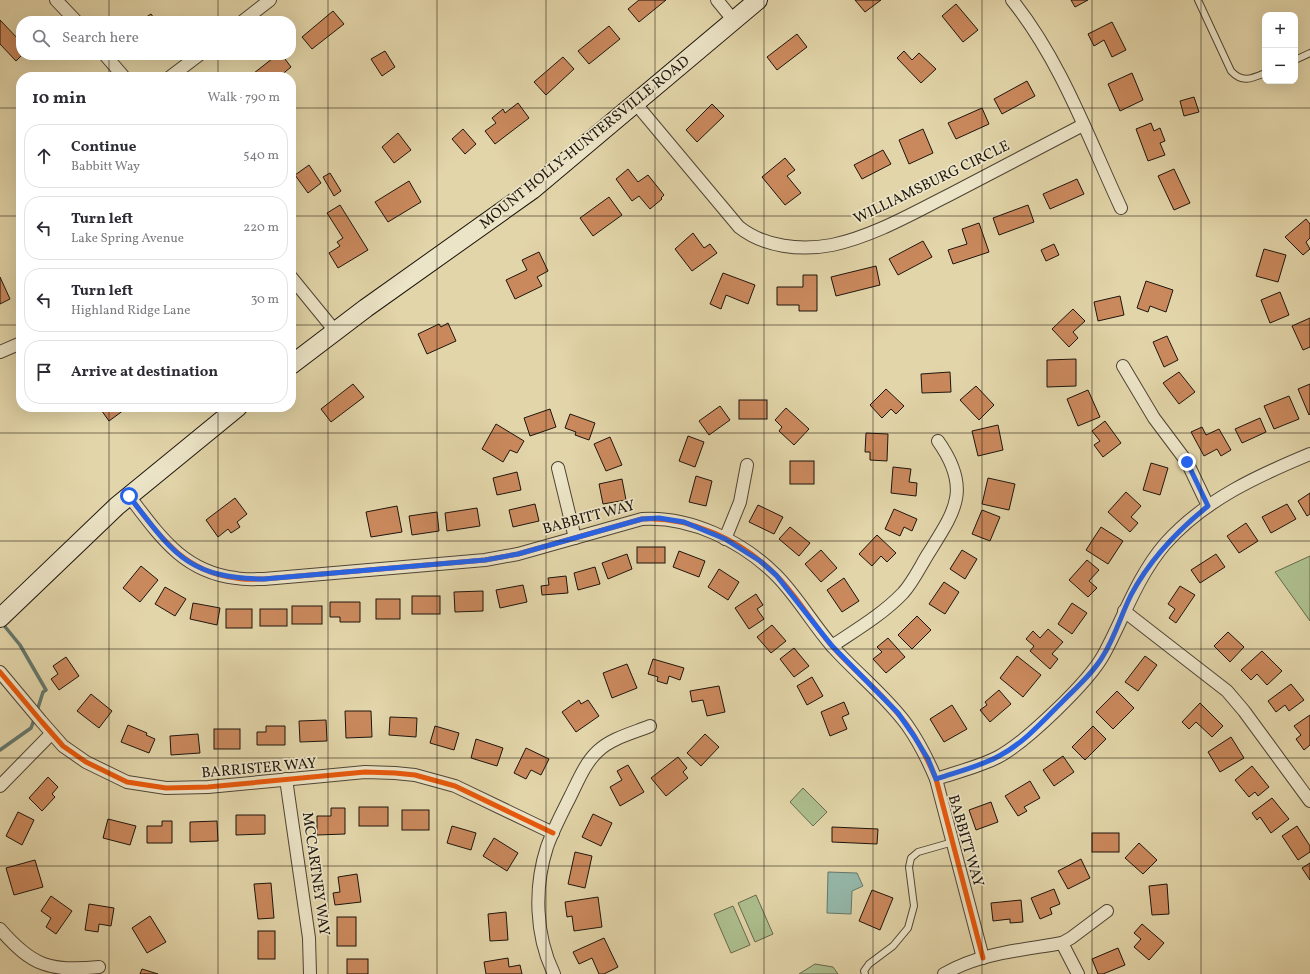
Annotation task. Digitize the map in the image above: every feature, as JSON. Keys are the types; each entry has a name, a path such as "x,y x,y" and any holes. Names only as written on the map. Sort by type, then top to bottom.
{"main road":[{"name":"MOUNT HOLLY-HUNTERSVILLE ROAD","path":"296,361 335,331 520,199 636,104 758,0"},
{"path":"0,618 129,496 232,412"}],"street":[{"path":"56,0 71,16"},
{"path":"249,16 270,0"},
{"path":"718,0 734,21"},
{"path":"1012,0 1041,41 1056,68 1121,208"},
{"path":"109,60 120,72"},
{"path":"177,72 192,60"},
{"name":"WILLIAMSBURG CIRCLE","path":"636,104 739,227 748,235 761,241 792,246 831,245 879,229 928,206 1083,125"},
{"path":"296,283 335,331"},
{"path":"0,352 16,345"},
{"path":"1123,366 1154,418 1187,462 1208,506"},
{"path":"832,646 884,609 904,592 952,513 957,494 956,476 951,461 938,441"},
{"path":"936,779 997,757 1013,748 1031,733 1094,669 1103,656 1138,583 1165,545 1180,528 1208,506 1241,485 1310,454"},
{"path":"725,539 740,502 747,465"},
{"path":"558,468 575,538"},
{"name":"BABBITT WAY","path":"129,496 155,530 182,558 199,569 236,578 264,579 485,560 518,554 635,521 659,518 684,522 725,539 751,554 776,575 832,646 907,725 928,759 936,779 983,958"},
{"path":"1124,611 1227,691 1244,711 1310,800"},
{"name":"BARRISTER WAY","path":"0,672 51,734 63,746 86,762 127,782 166,788 208,787 365,772 415,775 455,786 553,833"},
{"path":"554,974 542,940 538,907 541,873 553,833 583,771 592,757 608,744 650,726"},
{"path":"0,786 51,734"},
{"name":"MCCARTNEY WAY","path":"286,779 309,938 310,974"},
{"path":"944,974 952,969 983,958 1062,943 1107,911"},
{"path":"0,929 21,951 42,964 71,970 99,968"},
{"path":"1062,943 1078,974"}],"lane":[{"path":"1198,0 1232,71 1237,78 1244,80 1262,74"},
{"path":"1298,59 1310,53"},
{"path":"865,974 864,971 869,964 893,946 908,928 914,906 909,867 911,858 918,852 953,842"}],"green space":[{"path":"1310,556 1310,621 1275,572"},
{"path":"803,788 827,812 813,826 790,802"},
{"path":"756,895 773,934 755,942 738,903"},
{"path":"733,906 750,945 731,953 714,914"},
{"path":"815,964 833,967 838,974 799,974"}],"shaded area":[{"path":"828,872 857,873 863,886 852,891 851,914 827,913"}],"building":[{"path":"639,0 666,0 639,22 628,9"},
{"path":"855,0 881,0 865,12"},
{"path":"1071,0 1088,0 1075,7"},
{"path":"956,4 978,30 963,42 942,16"},
{"path":"333,11 344,24 312,49 302,37"},
{"path":"0,20 16,37 16,61 0,44"},
{"path":"1112,22 1126,50 1112,57 1104,40 1094,46 1088,34"},
{"path":"609,26 620,39 589,64 578,51"},
{"path":"797,34 807,47 777,70 767,57"},
{"path":"385,51 395,67 382,76 371,59"},
{"path":"904,51 912,60 919,53 936,69 921,83 897,58"},
{"path":"563,57 574,69 546,95 534,82"},
{"path":"271,60 286,60 291,67 285,72 255,72"},
{"path":"1132,73 1143,100 1120,111 1108,84"},
{"path":"1027,81 1035,96 1002,114 994,99"},
{"path":"1194,97 1199,112 1184,116 1180,101"},
{"path":"518,103 529,118 495,144 485,131 496,123 492,118 503,109 505,113"},
{"path":"712,104 724,116 697,142 686,130"},
{"path":"982,108 989,124 956,139 948,123"},
{"path":"1151,123 1154,131 1160,128 1165,141 1160,143 1165,155 1148,161 1136,129"},
{"path":"463,129 476,144 465,154 452,139"},
{"path":"923,129 933,153 909,164 899,140"},
{"path":"398,133 411,150 394,163 382,147"},
{"path":"883,150 891,164 862,179 854,165"},
{"path":"785,158 795,170 787,176 801,193 785,205 762,177"},
{"path":"309,165 321,183 308,193 296,174"},
{"path":"628,169 638,182 648,175 664,195 661,198 662,199 650,209 639,196 632,201 616,179"},
{"path":"1174,169 1190,203 1174,210 1158,176"},
{"path":"330,173 341,191 334,196 323,177"},
{"path":"1077,179 1084,194 1050,209 1043,194"},
{"path":"409,181 421,202 388,222 375,202"},
{"path":"609,197 622,215 593,236 580,218"},
{"path":"340,205 368,250 338,268 329,253 340,246 337,242 343,238 327,213"},
{"path":"1028,205 1034,222 999,235 993,218"},
{"path":"1306,219 1310,224 1310,238 1306,242 1310,249 1303,255 1285,237"},
{"path":"979,223 989,252 953,264 948,250 967,244 962,229"},
{"path":"693,233 704,248 710,244 717,253 692,271 675,249"},
{"path":"923,241 932,257 898,275 889,259"},
{"path":"1054,244 1059,255 1046,261 1041,250"},
{"path":"1264,249 1286,255 1278,282 1256,276"},
{"path":"539,252 548,271 537,277 542,286 515,299 506,280 527,270 522,260"},
{"path":"876,266 880,285 836,296 831,277"},
{"path":"723,273 755,285 748,304 726,295 721,309 710,304"},
{"path":"803,275 817,275 817,311 799,311 799,305 777,305 777,287 803,287"},
{"path":"0,277 10,299 0,304"},
{"path":"1146,281 1173,290 1166,312 1150,306 1148,312 1137,308"},
{"path":"1280,292 1289,315 1270,323 1261,300"},
{"path":"1120,296 1124,315 1098,321 1094,302"},
{"path":"1073,309 1085,321 1073,332 1078,338 1069,347 1052,329"},
{"path":"1310,318 1310,347 1303,350 1292,326"},
{"path":"448,323 456,341 427,354 418,334 439,324 441,327"},
{"path":"1167,336 1178,360 1164,367 1153,342"},
{"path":"1076,359 1076,386 1047,387 1047,360"},
{"path":"950,372 951,392 922,393 921,374"},
{"path":"1179,372 1195,392 1179,404 1163,383"},
{"path":"353,384 364,397 331,422 321,409"},
{"path":"1310,384 1310,414 1309,415 1298,389"},
{"path":"976,386 994,405 979,420 960,400"},
{"path":"886,389 904,406 896,414 891,409 882,418 870,405"},
{"path":"1088,390 1100,417 1078,426 1067,399"},
{"path":"1289,396 1299,419 1274,429 1264,406"},
{"path":"739,400 767,400 767,419 739,419"},
{"path":"720,406 730,420 709,435 699,421"},
{"path":"786,408 809,429 794,445 779,431 782,427 775,420"},
{"path":"550,409 556,427 530,436 524,418"},
{"path":"103,412 121,412 109,421"},
{"path":"570,414 595,423 589,440 575,435 576,432 565,428"},
{"path":"1260,418 1266,432 1242,443 1235,429"},
{"path":"1105,421 1121,443 1103,457 1094,445 1100,441 1092,431"},
{"path":"496,424 524,441 517,453 510,450 503,462 482,449"},
{"path":"998,425 1003,450 978,456 972,431"},
{"path":"1202,427 1206,435 1219,429 1231,450 1221,456 1217,449 1204,456 1191,432"},
{"path":"866,433 888,434 887,461 870,460 870,452 865,452"},
{"path":"688,436 704,442 695,467 679,461"},
{"path":"610,437 622,465 606,471 594,444"},
{"path":"790,461 814,461 814,484 790,484"},
{"path":"1151,463 1168,468 1160,495 1143,490"},
{"path":"893,467 911,469 909,482 917,483 916,496 891,493"},
{"path":"517,472 521,490 497,495 493,478"},
{"path":"696,476 712,481 706,506 689,502"},
{"path":"988,478 1015,484 1009,510 982,504"},
{"path":"622,479 626,500 603,504 599,484"},
{"path":"1126,492 1141,506 1131,517 1138,523 1130,532 1108,512"},
{"path":"1310,493 1310,514 1307,516 1298,501"},
{"path":"235,498 247,514 237,522 240,527 231,533 228,529 218,537 206,520"},
{"path":"535,504 539,521 513,527 509,510"},
{"path":"1287,504 1296,519 1271,533 1262,517"},
{"path":"758,505 783,517 774,534 749,522"},
{"path":"397,506 402,532 371,537 366,512"},
{"path":"477,508 480,526 447,531 445,513"},
{"path":"894,509 917,519 912,531 904,527 900,536 885,529"},
{"path":"982,510 1000,517 990,541 972,534"},
{"path":"437,512 439,531 412,535 409,516"},
{"path":"1246,523 1258,541 1239,553 1227,536"},
{"path":"790,527 810,543 799,556 779,539"},
{"path":"1101,527 1123,541 1108,564 1086,550"},
{"path":"877,535 896,553 887,562 881,556 872,566 859,554"},
{"path":"637,547 665,547 665,563 637,563"},
{"path":"821,550 837,568 821,582 805,564"},
{"path":"962,550 977,559 965,579 950,569"},
{"path":"679,551 705,561 699,577 673,567"},
{"path":"627,554 632,569 608,579 602,563"},
{"path":"1216,554 1225,567 1200,583 1191,570"},
{"path":"1087,560 1099,570 1089,581 1097,588 1088,597 1069,580"},
{"path":"141,566 158,580 140,602 123,588"},
{"path":"595,567 600,584 578,590 574,573"},
{"path":"719,569 739,582 728,600 708,587"},
{"path":"566,576 568,593 542,595 541,586 549,585 548,578"},
{"path":"844,578 859,601 842,612 827,590"},
{"path":"944,582 959,592 945,614 929,604"},
{"path":"523,585 527,602 500,608 496,590"},
{"path":"1180,586 1195,595 1176,623 1169,618 1175,609 1168,604"},
{"path":"165,587 186,599 175,616 155,604"},
{"path":"483,591 483,611 455,612 454,592"},
{"path":"756,594 763,605 757,609 764,619 749,629 735,608"},
{"path":"412,596 440,596 440,614 412,614"},
{"path":"376,599 400,599 400,619 376,619"},
{"path":"330,602 360,602 360,622 340,622 340,617 330,617"},
{"path":"193,603 220,608 217,625 190,619"},
{"path":"1072,603 1087,613 1072,634 1058,624"},
{"path":"292,606 322,606 322,624 292,624"},
{"path":"226,609 252,609 252,628 226,628"},
{"path":"260,609 287,609 287,626 260,626"},
{"path":"917,616 931,630 912,649 898,635"},
{"path":"772,625 786,641 771,653 757,637"},
{"path":"1048,629 1063,642 1052,654 1058,659 1050,669 1030,651 1034,646 1026,639 1033,631 1040,638"},
{"path":"1228,632 1244,647 1230,662 1214,646"},
{"path":"888,638 905,657 886,673 873,659 882,652 877,647"},
{"path":"794,648 809,666 794,677 780,659"},
{"path":"1262,651 1282,671 1267,685 1257,674 1251,680 1241,670"},
{"path":"1017,656 1041,675 1023,697 1000,678"},
{"path":"1145,656 1157,665 1138,691 1125,682"},
{"path":"66,657 79,676 59,690 51,679 58,674 53,666"},
{"path":"653,659 684,668 680,680 669,676 667,684 657,681 658,677 648,674"},
{"path":"627,664 637,688 612,698 603,673"},
{"path":"812,677 823,696 807,705 797,686"},
{"path":"1291,684 1304,700 1289,711 1285,705 1276,712 1268,701"},
{"path":"719,686 725,712 707,716 703,700 692,702 690,691"},
{"path":"999,690 1011,704 990,722 980,710 987,705 985,702"},
{"path":"1117,691 1134,708 1113,729 1096,712"},
{"path":"91,694 112,711 99,728 77,711"},
{"path":"579,700 581,704 588,700 599,716 576,732 562,712"},
{"path":"844,702 849,714 842,717 847,729 830,736 821,712"},
{"path":"1200,703 1223,726 1212,737 1196,722 1189,729 1182,722"},
{"path":"952,705 967,729 944,742 930,719"},
{"path":"345,711 371,711 372,737 346,738"},
{"path":"1310,715 1310,745 1304,750 1296,739 1301,735 1294,726"},
{"path":"390,717 417,718 416,737 389,735"},
{"path":"326,720 327,741 300,742 299,721"},
{"path":"128,725 147,733 146,735 155,739 149,753 121,742"},
{"path":"266,726 285,726 285,745 257,745 257,732 266,732"},
{"path":"435,726 459,733 454,750 430,743"},
{"path":"1093,726 1106,739 1085,760 1072,747"},
{"path":"214,729 240,729 240,749 214,749"},
{"path":"198,734 200,753 171,755 170,736"},
{"path":"705,734 719,747 701,766 687,753"},
{"path":"1231,737 1244,758 1220,772 1208,752"},
{"path":"476,739 503,748 497,766 471,758"},
{"path":"526,748 549,759 541,775 531,770 526,779 514,773"},
{"path":"1063,756 1074,772 1054,786 1043,770"},
{"path":"678,757 687,768 683,772 688,778 666,796 651,778"},
{"path":"628,765 644,792 620,806 610,787 622,780 617,771"},
{"path":"1252,766 1269,787 1258,796 1255,792 1249,797 1235,780"},
{"path":"48,777 58,787 52,794 55,797 42,811 29,798"},
{"path":"1030,781 1040,798 1024,807 1027,811 1018,816 1005,796"},
{"path":"1272,798 1289,819 1271,833 1260,817 1257,820 1252,813"},
{"path":"991,802 998,822 976,830 969,810"},
{"path":"359,807 388,807 388,826 359,826"},
{"path":"331,808 345,808 345,834 317,835 317,816 331,816"},
{"path":"402,810 429,810 429,830 402,830"},
{"path":"18,812 34,820 22,845 6,836"},
{"path":"593,814 612,823 601,846 582,837"},
{"path":"236,815 265,815 265,834 236,835"},
{"path":"108,819 136,826 130,845 103,838"},
{"path":"162,821 172,821 172,843 147,843 147,826 162,826"},
{"path":"217,821 218,841 190,842 190,822"},
{"path":"452,826 476,833 471,850 447,843"},
{"path":"1297,826 1310,846 1310,852 1298,860 1282,836"},
{"path":"832,827 878,829 877,844 832,842"},
{"path":"1092,833 1119,833 1119,852 1092,852"},
{"path":"494,838 518,853 507,871 483,856"},
{"path":"1139,843 1157,860 1143,874 1125,858"},
{"path":"575,852 592,856 585,888 568,884"},
{"path":"1081,859 1090,878 1068,889 1058,871"},
{"path":"35,860 43,887 14,895 6,868"},
{"path":"1310,863 1310,880 1302,868"},
{"path":"357,874 361,902 335,905 333,893 340,892 338,877"},
{"path":"271,883 274,918 258,919 254,884"},
{"path":"1167,884 1169,914 1152,915 1149,886"},
{"path":"1054,889 1060,904 1050,908 1052,914 1040,919 1031,898"},
{"path":"872,890 893,898 880,930 859,921"},
{"path":"51,896 72,911 56,934 46,927 51,918 41,911"},
{"path":"598,897 602,927 574,931 572,916 567,917 565,902"},
{"path":"1021,900 1023,922 1010,923 1010,919 993,921 991,903"},
{"path":"89,904 114,908 111,926 99,924 98,932 85,930"},
{"path":"506,912 508,940 490,941 488,914"},
{"path":"150,916 166,942 147,953 132,928"},
{"path":"337,917 356,917 356,946 337,946"},
{"path":"1142,924 1164,943 1149,960 1134,947 1141,939 1134,933"},
{"path":"258,931 275,931 275,959 258,959"},
{"path":"604,938 618,967 604,974 599,974 592,958 579,964 573,952"},
{"path":"1118,948 1125,965 1103,974 1098,974 1092,959"},
{"path":"508,958 509,967 520,965 522,974 486,974 484,962"},
{"path":"347,959 368,959 368,974 347,974"},
{"path":"142,969 158,974 140,974"}],"waterway":[{"path":"2,623 20,645 46,690 43,692 37,711"},
{"path":"0,750 31,728 35,717"}],"cycle path":[{"path":"129,496 162,538 187,560 201,568 217,574 243,579 264,579 485,560 518,554 642,519 660,519 697,526 731,542 747,551 784,583 832,646 890,704 899,714 915,738 936,779 983,958"},
{"path":"0,672 63,746 86,762 127,782 166,788 208,787 365,772 415,775 455,786 553,833"}],"route":[{"path":"129,496 155,530 182,558 199,569 236,578 264,579 485,560 518,554 642,519 659,518 684,522 705,529 747,551 776,575 832,646 898,713 928,759 936,779 979,765 1013,748 1031,733 1094,669 1103,656 1131,596 1147,568 1180,528 1208,506 1187,462"}]}
